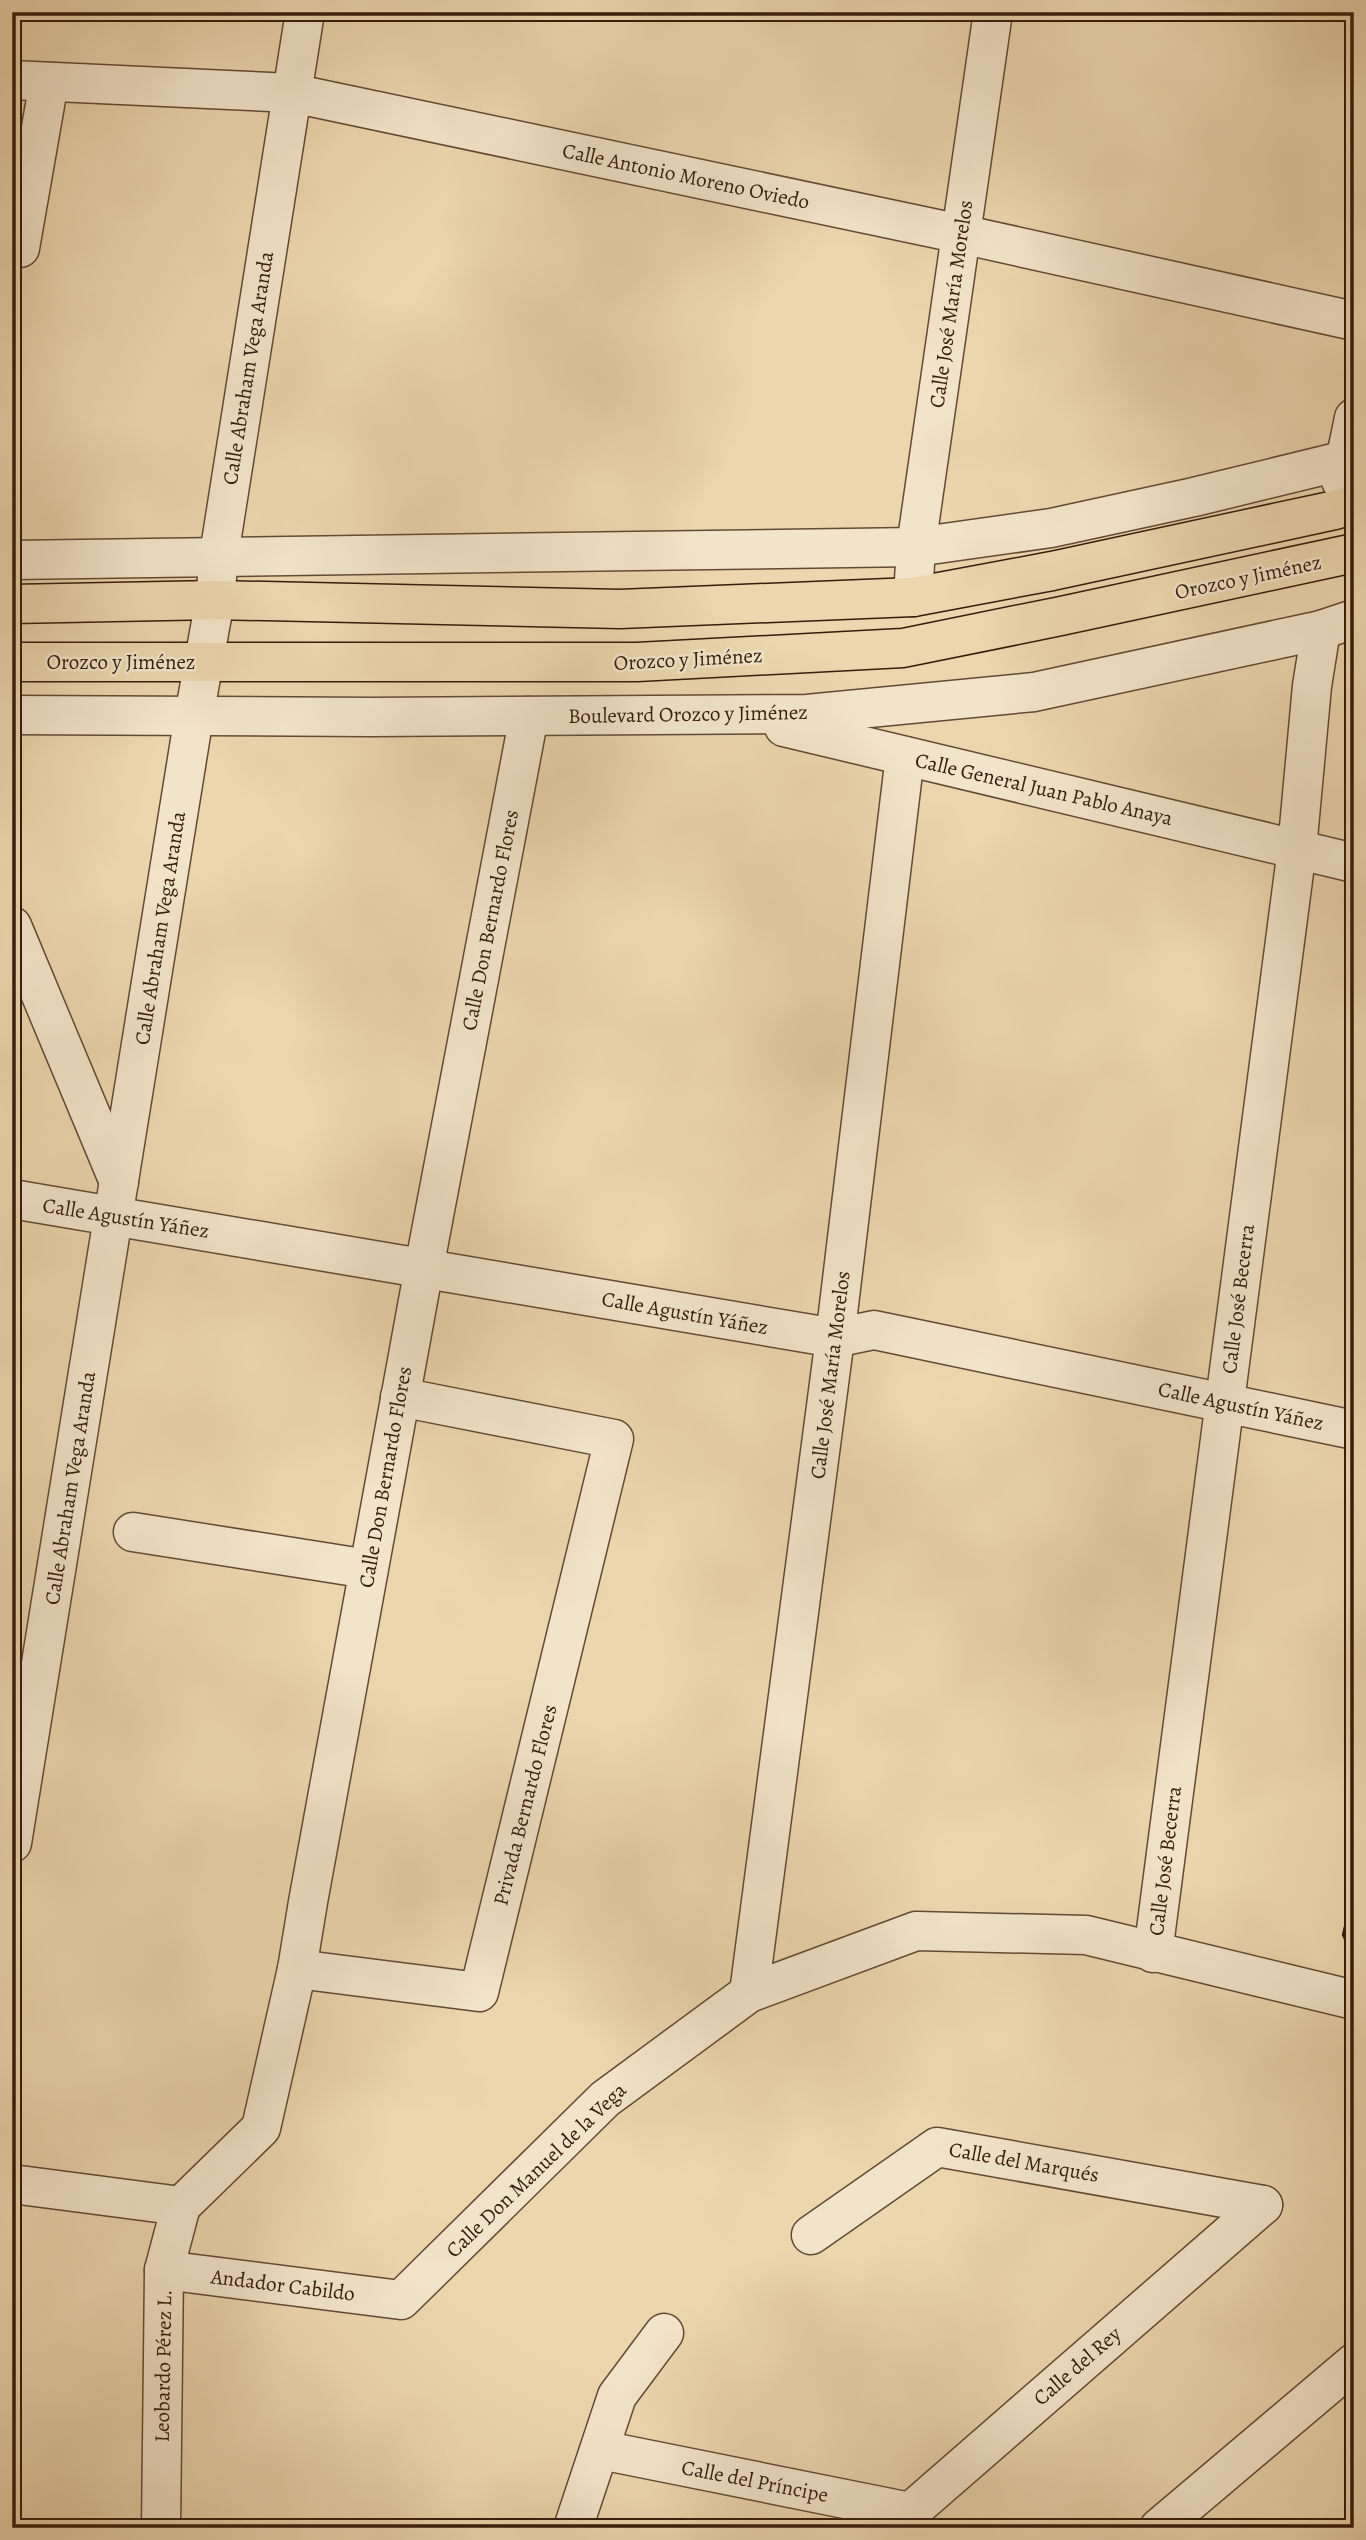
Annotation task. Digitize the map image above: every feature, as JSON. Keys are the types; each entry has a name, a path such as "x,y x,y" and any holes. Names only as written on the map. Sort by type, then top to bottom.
{"highway":[{"path":"12,604 215,600 620,609 913,597 1052,571 1345,507"},
{"name":"Orozco y Jiménez","path":"12,663 637,662 903,648 1354,552"}],"street":[{"name":"Calle Abraham Vega Aranda","path":"12,1843 215,600 219,555 305,12"},
{"name":"Calle José María Morelos","path":"913,597 916,547 993,12"},
{"name":"Calle Antonio Moreno Oviedo","path":"31,81 292,93 961,234 1354,321"},
{"path":"20,248 31,81"},
{"path":"1345,507 1354,418"},
{"path":"12,560 916,547 1064,525 1350,459"},
{"name":"Calle José Becerra","path":"1153,1953 1297,849 1312,686 1337,625"},
{"name":"Boulevard Orozco y Jiménez","path":"12,715 807,714 1034,692 1337,625"},
{"name":"Calle General Juan Pablo Anaya","path":"734,715 1354,863"},
{"name":"Calle Don Bernardo Flores","path":"181,2206 261,2128 297,1969 368,1569 529,716"},
{"name":"Calle José María Morelos","path":"750,1993 835,1338 905,756"},
{"path":"12,926 116,1198"},
{"name":"Calle Agustín Yáñez","path":"12,1199 116,1198 424,1268 835,1338 874,1330 1354,1430"},
{"name":"Privada Bernardo Flores","path":"297,1969 479,1992 614,1439 400,1397"},
{"path":"134,1532 368,1569"},
{"name":"Calle Don Manuel de la Vega","path":"401,2300 605,2099 750,1993 916,1931 1086,1935 1354,2000"},
{"name":"Calle del Marqués","path":"811,2235 937,2147 1263,2205"},
{"path":"12,2184 181,2206"},
{"name":"Calle del Rey","path":"901,2520 1263,2205"},
{"name":"Leobardo Pérez L.","path":"161,2528 164,2270 181,2206"},
{"name":"Andador Cabildo","path":"164,2270 401,2300"},
{"path":"573,2528 617,2396 664,2333"},
{"path":"1159,2528 1354,2363"},
{"name":"Calle del Príncipe","path":"601,2450 901,2520"}],"building":[{"path":"1354,1887 1354,1938 1343,1935"}]}
